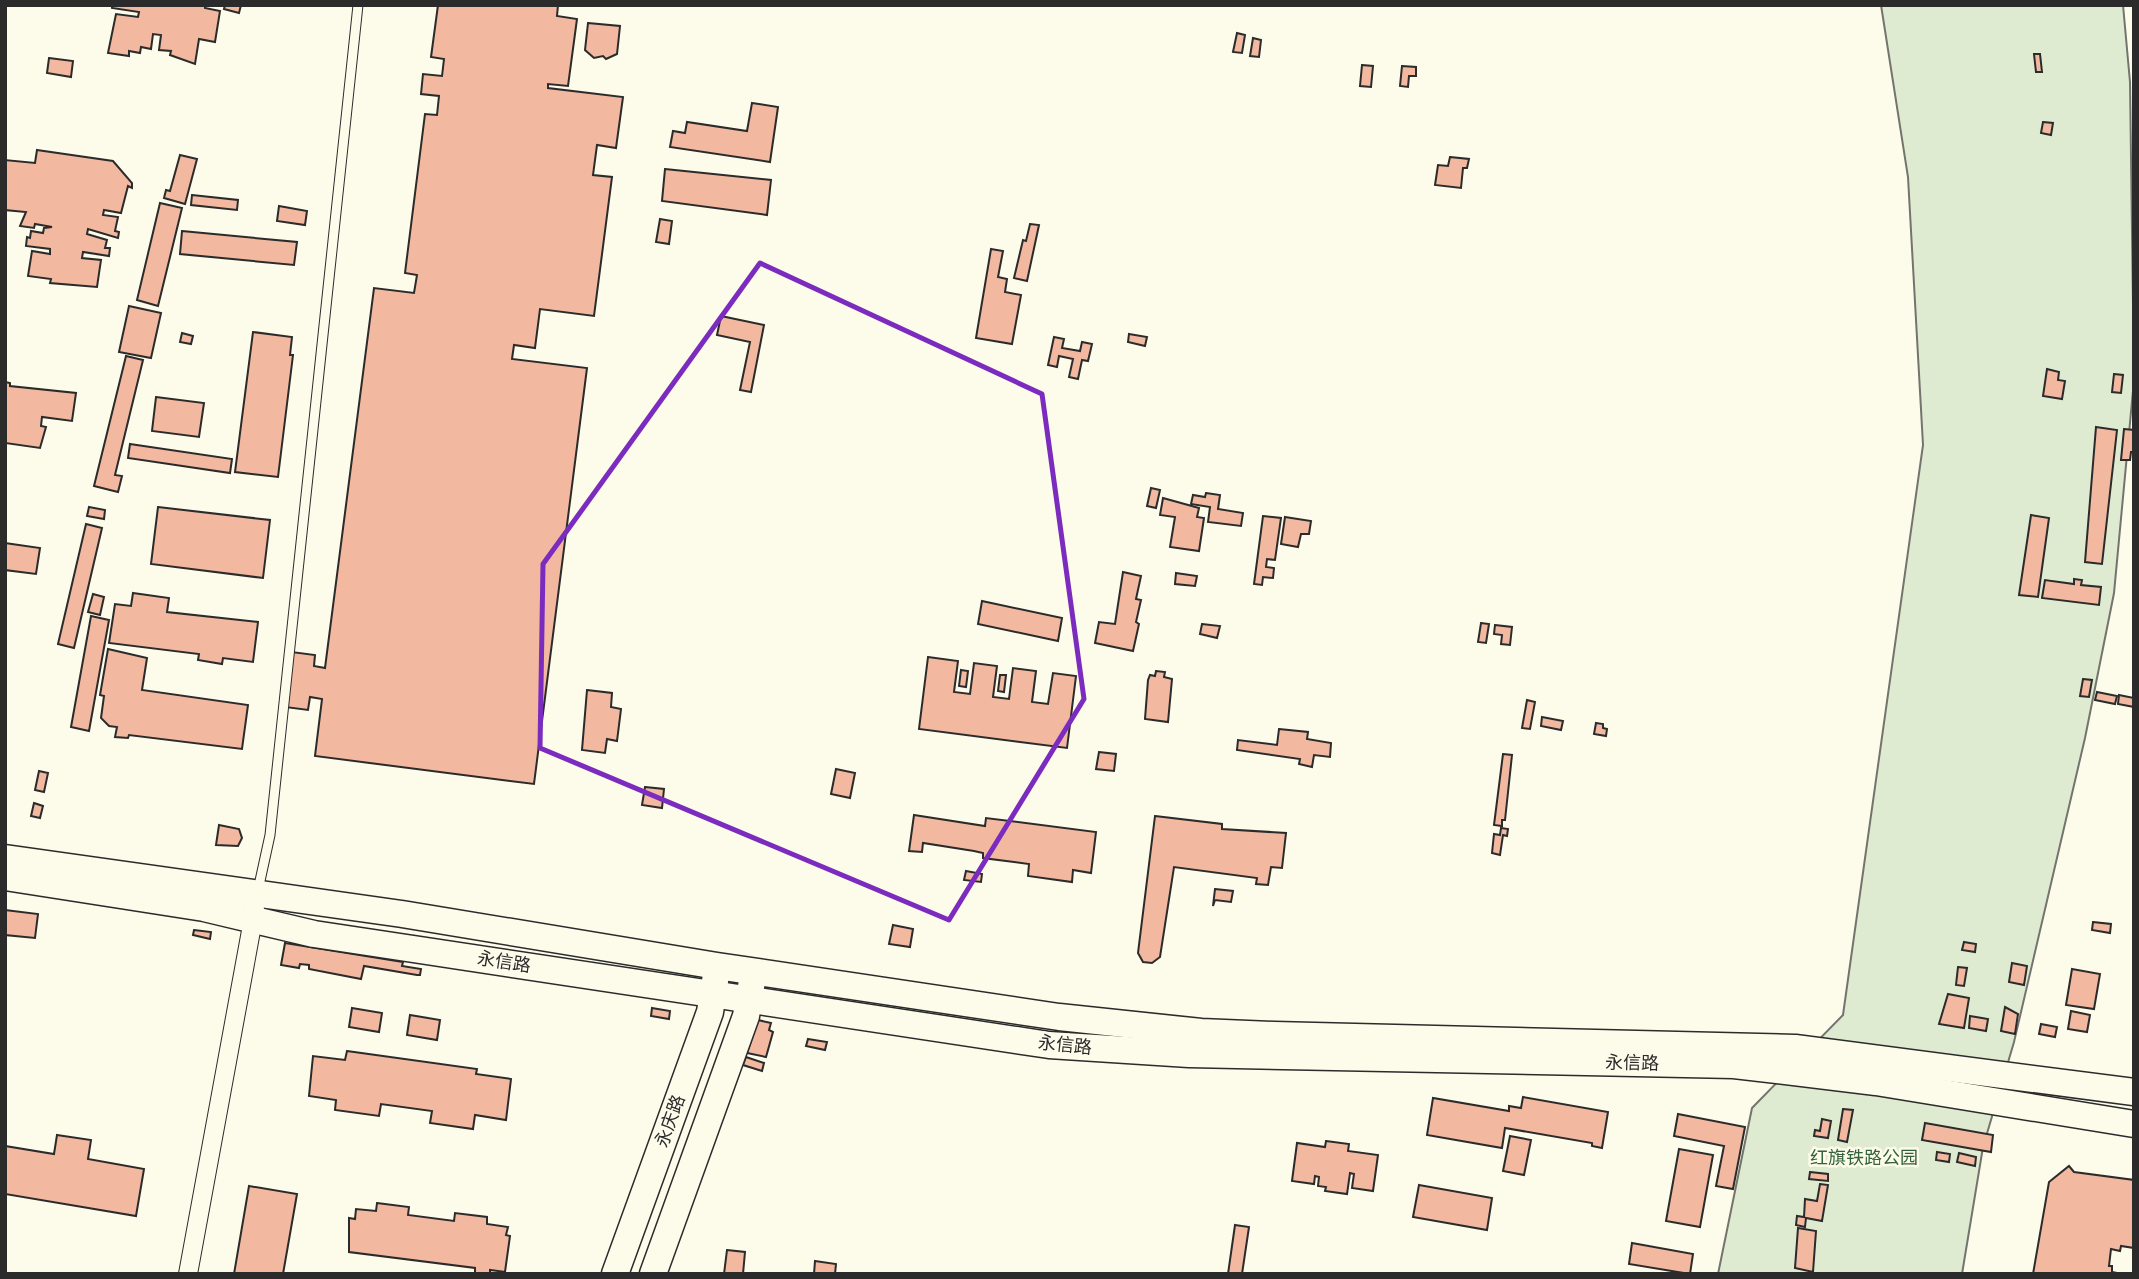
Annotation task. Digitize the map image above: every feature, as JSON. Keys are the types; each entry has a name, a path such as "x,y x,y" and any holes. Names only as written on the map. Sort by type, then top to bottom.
{"street":[{"name":"永信路","path":"5,858 255,908 314,934 715,979 753,970 1059,1017 1201,1032 1795,1048 2134,1092"},
{"name":"永信路","path":"5,877 204,908 255,908"},
{"path":"188,1274 255,908"},
{"name":"永庆路","path":"653,1274 746,1016 753,970"},
{"name":"永信路","path":"715,979 749,998 1049,1045 1202,1055 1734,1065 1877,1082 2134,1124"},
{"name":"永庆路","path":"615,1274 709,1012 715,979"}],"lane":[{"path":"255,908 270,835 358,5"}],"highlighted area":[{"path":"760,263 1042,394 1084,699 949,920 540,748 543,564"}],"green space":[{"name":"红旗铁路公园","path":"1881,5 2123,5 2130,82 2134,380 2114,593 2085,738 2014,1042 1983,1147 1962,1274 1718,1274 1752,1108 1843,1015 1923,445 1908,177"}],"building":[{"path":"112,5 205,5 205,8 220,11 215,42 199,39 195,64 170,55 171,51 159,50 161,35 153,34 151,49 141,47 140,53 129,51 129,56 108,53 116,14 138,17 139,12 112,8"},
{"path":"225,5 241,5 239,13 224,9"},
{"path":"438,5 558,5 557,16 577,19 568,86 548,84 548,88 623,97 616,148 597,145 593,175 612,177 594,316 540,309 535,348 514,345 512,359 587,368 534,784 315,756 322,699 310,697 308,710 285,707 292,652 315,655 314,666 325,668 374,288 414,293 417,275 405,273 425,114 437,115 439,96 421,94 423,74 442,76 444,59 431,57"},
{"path":"588,23 620,26 617,54 606,59 603,56 594,58 585,50"},
{"path":"1237,33 1245,35 1242,53 1233,52"},
{"path":"1253,38 1261,40 1259,57 1250,56"},
{"path":"2034,54 2040,54 2042,72 2036,72"},
{"path":"49,58 73,61 71,77 47,73"},
{"path":"1362,65 1373,66 1371,87 1360,86"},
{"path":"1402,66 1416,67 1416,76 1409,76 1408,87 1400,86"},
{"path":"752,103 778,107 770,162 670,147 673,131 685,133 687,122 747,131"},
{"path":"2043,122 2053,123 2051,135 2041,133"},
{"path":"37,150 113,161 132,183 132,188 128,186 121,213 104,210 103,215 118,217 115,231 119,232 118,238 88,229 87,234 107,240 105,248 110,248 109,256 83,252 82,258 101,260 97,287 50,283 51,279 28,276 32,251 50,254 50,249 26,246 27,237 30,238 31,231 43,233 44,228 52,227 35,224 34,228 20,226 26,212 5,210 5,160 35,163"},
{"path":"180,155 197,159 185,204 164,198 166,190 170,191"},
{"path":"1450,157 1469,159 1467,168 1463,168 1461,188 1435,185 1438,165 1448,166"},
{"path":"665,169 771,180 767,215 662,201"},
{"path":"192,195 238,200 237,210 191,205"},
{"path":"160,203 182,208 158,306 137,300"},
{"path":"279,206 307,211 305,225 277,221"},
{"path":"660,219 672,221 669,244 656,242"},
{"path":"1030,224 1039,225 1027,281 1014,278 1023,240 1026,241"},
{"path":"182,231 297,242 294,265 180,254"},
{"path":"991,249 1003,251 998,277 1007,279 1005,292 1021,295 1012,344 976,338"},
{"path":"129,306 161,313 151,358 119,352"},
{"path":"721,316 764,325 751,392 740,390 750,342 717,335"},
{"path":"253,332 292,337 290,355 293,355 278,477 235,472"},
{"path":"182,333 193,336 191,344 180,342"},
{"path":"1129,334 1147,337 1145,346 1128,342"},
{"path":"1054,337 1064,339 1062,348 1080,351 1082,342 1092,344 1088,361 1082,360 1078,379 1069,377 1073,359 1059,356 1057,367 1048,365"},
{"path":"126,356 143,360 115,475 122,476 118,492 94,486"},
{"path":"2047,369 2059,372 2058,380 2065,381 2062,399 2043,396"},
{"path":"2114,374 2123,375 2121,393 2112,392"},
{"path":"5,382 10,383 10,386 76,393 72,421 42,417 41,426 46,427 40,448 5,443"},
{"path":"156,397 204,403 199,437 152,431"},
{"path":"2096,427 2117,430 2102,564 2085,562"},
{"path":"2124,429 2134,430 2134,452 2131,452 2130,460 2121,460"},
{"path":"130,444 232,459 230,473 128,458"},
{"path":"1151,488 1160,490 1156,508 1147,506"},
{"path":"1206,493 1220,495 1218,509 1243,513 1241,526 1208,522 1210,507 1191,504 1193,495 1205,497"},
{"path":"1163,498 1199,508 1197,517 1204,518 1199,551 1170,547 1175,517 1160,515"},
{"path":"89,507 105,510 104,519 87,516"},
{"path":"158,507 270,520 263,578 151,564"},
{"path":"2031,515 2049,518 2038,597 2019,595"},
{"path":"1263,516 1281,518 1275,560 1267,559 1266,567 1274,568 1273,578 1263,577 1262,585 1254,584"},
{"path":"1285,517 1311,521 1309,534 1301,534 1298,547 1281,544"},
{"path":"86,524 102,528 74,648 58,644"},
{"path":"5,543 40,548 36,574 5,570"},
{"path":"1123,572 1141,576 1136,599 1141,600 1136,622 1139,624 1133,651 1095,643 1099,622 1115,624"},
{"path":"1176,573 1197,576 1195,586 1175,584"},
{"path":"2074,579 2082,580 2081,585 2101,587 2099,605 2042,598 2045,580 2074,584"},
{"path":"133,593 169,598 167,612 258,622 253,662 223,658 222,664 198,660 199,654 109,643 115,604 131,606"},
{"path":"93,594 104,597 100,615 88,612"},
{"path":"982,601 1062,618 1058,641 978,624"},
{"path":"91,616 109,620 89,731 71,727"},
{"path":"1481,623 1489,624 1486,643 1478,642"},
{"path":"1202,624 1220,626 1217,638 1200,634"},
{"path":"1495,625 1512,627 1510,645 1501,644 1502,635 1494,634"},
{"path":"108,649 147,658 142,690 248,705 242,749 129,735 128,738 115,737 117,727 109,726 101,718 104,696 100,695"},
{"path":"928,657 958,661 954,692 970,694 974,663 997,666 993,697 1009,699 1013,668 1036,671 1032,702 1048,704 1053,673 1076,676 1067,748 919,729"},
{"path":"961,670 968,671 966,687 959,686"},
{"path":"1156,671 1165,672 1164,677 1172,679 1168,722 1145,719 1148,680 1150,675 1155,676"},
{"path":"1000,675 1006,675 1004,692 998,691"},
{"path":"2083,679 2092,680 2089,697 2080,696"},
{"path":"587,690 612,693 611,707 621,709 617,741 607,739 605,753 582,750"},
{"path":"2097,692 2117,696 2115,704 2095,700"},
{"path":"2119,695 2134,698 2134,707 2118,704"},
{"path":"1527,700 1535,702 1530,729 1522,728"},
{"path":"1542,717 1563,721 1561,730 1541,726"},
{"path":"1596,723 1603,724 1603,728 1607,729 1606,736 1594,734"},
{"path":"1279,729 1308,732 1307,739 1331,743 1330,757 1314,755 1312,767 1299,764 1300,759 1237,750 1238,740 1277,745"},
{"path":"1099,752 1116,754 1114,771 1096,769"},
{"path":"1503,754 1512,755 1505,820 1502,820 1502,826 1494,825"},
{"path":"836,769 855,773 850,798 831,794"},
{"path":"39,771 48,773 44,792 35,790"},
{"path":"645,787 664,789 662,808 642,805"},
{"path":"34,803 43,806 40,818 31,816"},
{"path":"914,815 985,826 986,818 1096,832 1091,873 1073,870 1072,882 1028,876 1029,864 983,858 983,853 974,851 923,843 922,852 909,851"},
{"path":"1155,816 1222,824 1222,829 1286,833 1282,868 1271,867 1268,885 1256,884 1257,878 1174,867 1160,957 1152,963 1143,962 1138,953"},
{"path":"219,825 239,829 242,838 238,846 216,845"},
{"path":"1501,828 1508,829 1507,836 1503,835 1500,855 1492,853 1494,834 1500,835"},
{"path":"966,871 982,874 981,882 964,880"},
{"path":"1215,889 1233,891 1231,902 1215,900 1213,906"},
{"path":"5,910 38,914 35,938 5,935"},
{"path":"2093,922 2111,924 2110,933 2092,930"},
{"path":"893,925 913,929 910,947 889,944"},
{"path":"194,930 211,932 210,939 193,935"},
{"path":"1964,942 1976,944 1975,952 1962,950"},
{"path":"285,943 403,962 402,966 421,969 420,975 364,966 361,979 309,969 309,965 300,964 299,968 281,965"},
{"path":"2012,963 2027,966 2024,985 2009,982"},
{"path":"1958,967 1967,968 1964,986 1956,985"},
{"path":"2072,969 2100,974 2094,1009 2066,1005"},
{"path":"1948,994 1969,998 1964,1028 1939,1024"},
{"path":"2005,1007 2018,1014 2015,1034 2001,1031"},
{"path":"352,1008 382,1013 379,1032 349,1027"},
{"path":"652,1008 670,1011 669,1019 651,1016"},
{"path":"2071,1011 2090,1015 2087,1032 2068,1029"},
{"path":"410,1015 440,1020 437,1040 407,1035"},
{"path":"1970,1016 1988,1019 1986,1031 1969,1028"},
{"path":"758,1020 771,1023 769,1030 773,1032 766,1057 747,1053"},
{"path":"2041,1024 2057,1027 2055,1037 2039,1034"},
{"path":"808,1039 827,1042 825,1050 806,1046"},
{"path":"347,1051 477,1069 476,1074 511,1079 506,1120 475,1115 473,1129 430,1123 432,1111 381,1104 379,1116 335,1110 336,1100 309,1096 313,1056 345,1060"},
{"path":"746,1057 764,1063 762,1071 743,1065"},
{"path":"1523,1097 1608,1112 1602,1148 1592,1146 1592,1143 1505,1128 1502,1148 1427,1135 1433,1098 1509,1111 1509,1106 1521,1108"},
{"path":"1843,1109 1853,1110 1847,1142 1838,1140"},
{"path":"1678,1114 1745,1127 1733,1189 1716,1186 1724,1146 1674,1136"},
{"path":"1822,1119 1831,1121 1828,1138 1814,1136 1815,1130 1820,1131"},
{"path":"1925,1123 1993,1135 1991,1152 1922,1140"},
{"path":"57,1135 91,1140 88,1159 144,1169 136,1216 5,1194 5,1146 54,1154"},
{"path":"1510,1136 1531,1140 1524,1175 1503,1171"},
{"path":"1326,1141 1349,1144 1348,1151 1378,1155 1373,1191 1352,1188 1354,1174 1350,1173 1347,1194 1325,1191 1326,1187 1318,1186 1319,1177 1315,1176 1314,1184 1292,1181 1297,1143 1325,1147"},
{"path":"1679,1149 1713,1155 1700,1227 1666,1221"},
{"path":"1937,1152 1950,1154 1949,1162 1936,1160"},
{"path":"1959,1153 1976,1157 1975,1166 1957,1162"},
{"path":"2069,1166 2074,1172 2134,1180 2134,1248 2121,1246 2120,1251 2111,1249 2109,1266 2112,1266 2112,1272 2122,1274 2033,1274 2049,1182"},
{"path":"1810,1172 1828,1174 1828,1181 1809,1179"},
{"path":"1820,1184 1828,1185 1822,1221 1806,1218 1805,1227 1796,1225 1797,1216 1804,1217 1805,1199 1817,1201"},
{"path":"1419,1185 1492,1198 1487,1230 1413,1217"},
{"path":"249,1186 297,1194 283,1274 234,1274"},
{"path":"377,1203 409,1207 408,1215 454,1221 455,1213 487,1217 487,1224 508,1227 506,1235 510,1236 505,1272 490,1270 490,1274 475,1274 475,1268 349,1252 349,1218 355,1219 356,1209 376,1211"},
{"path":"1235,1225 1249,1227 1242,1274 1228,1274"},
{"path":"1798,1228 1816,1231 1813,1272 1795,1268"},
{"path":"1632,1243 1693,1254 1690,1274 1629,1264"},
{"path":"727,1250 745,1252 743,1274 724,1274"},
{"path":"815,1261 836,1264 835,1274 814,1274"}]}
